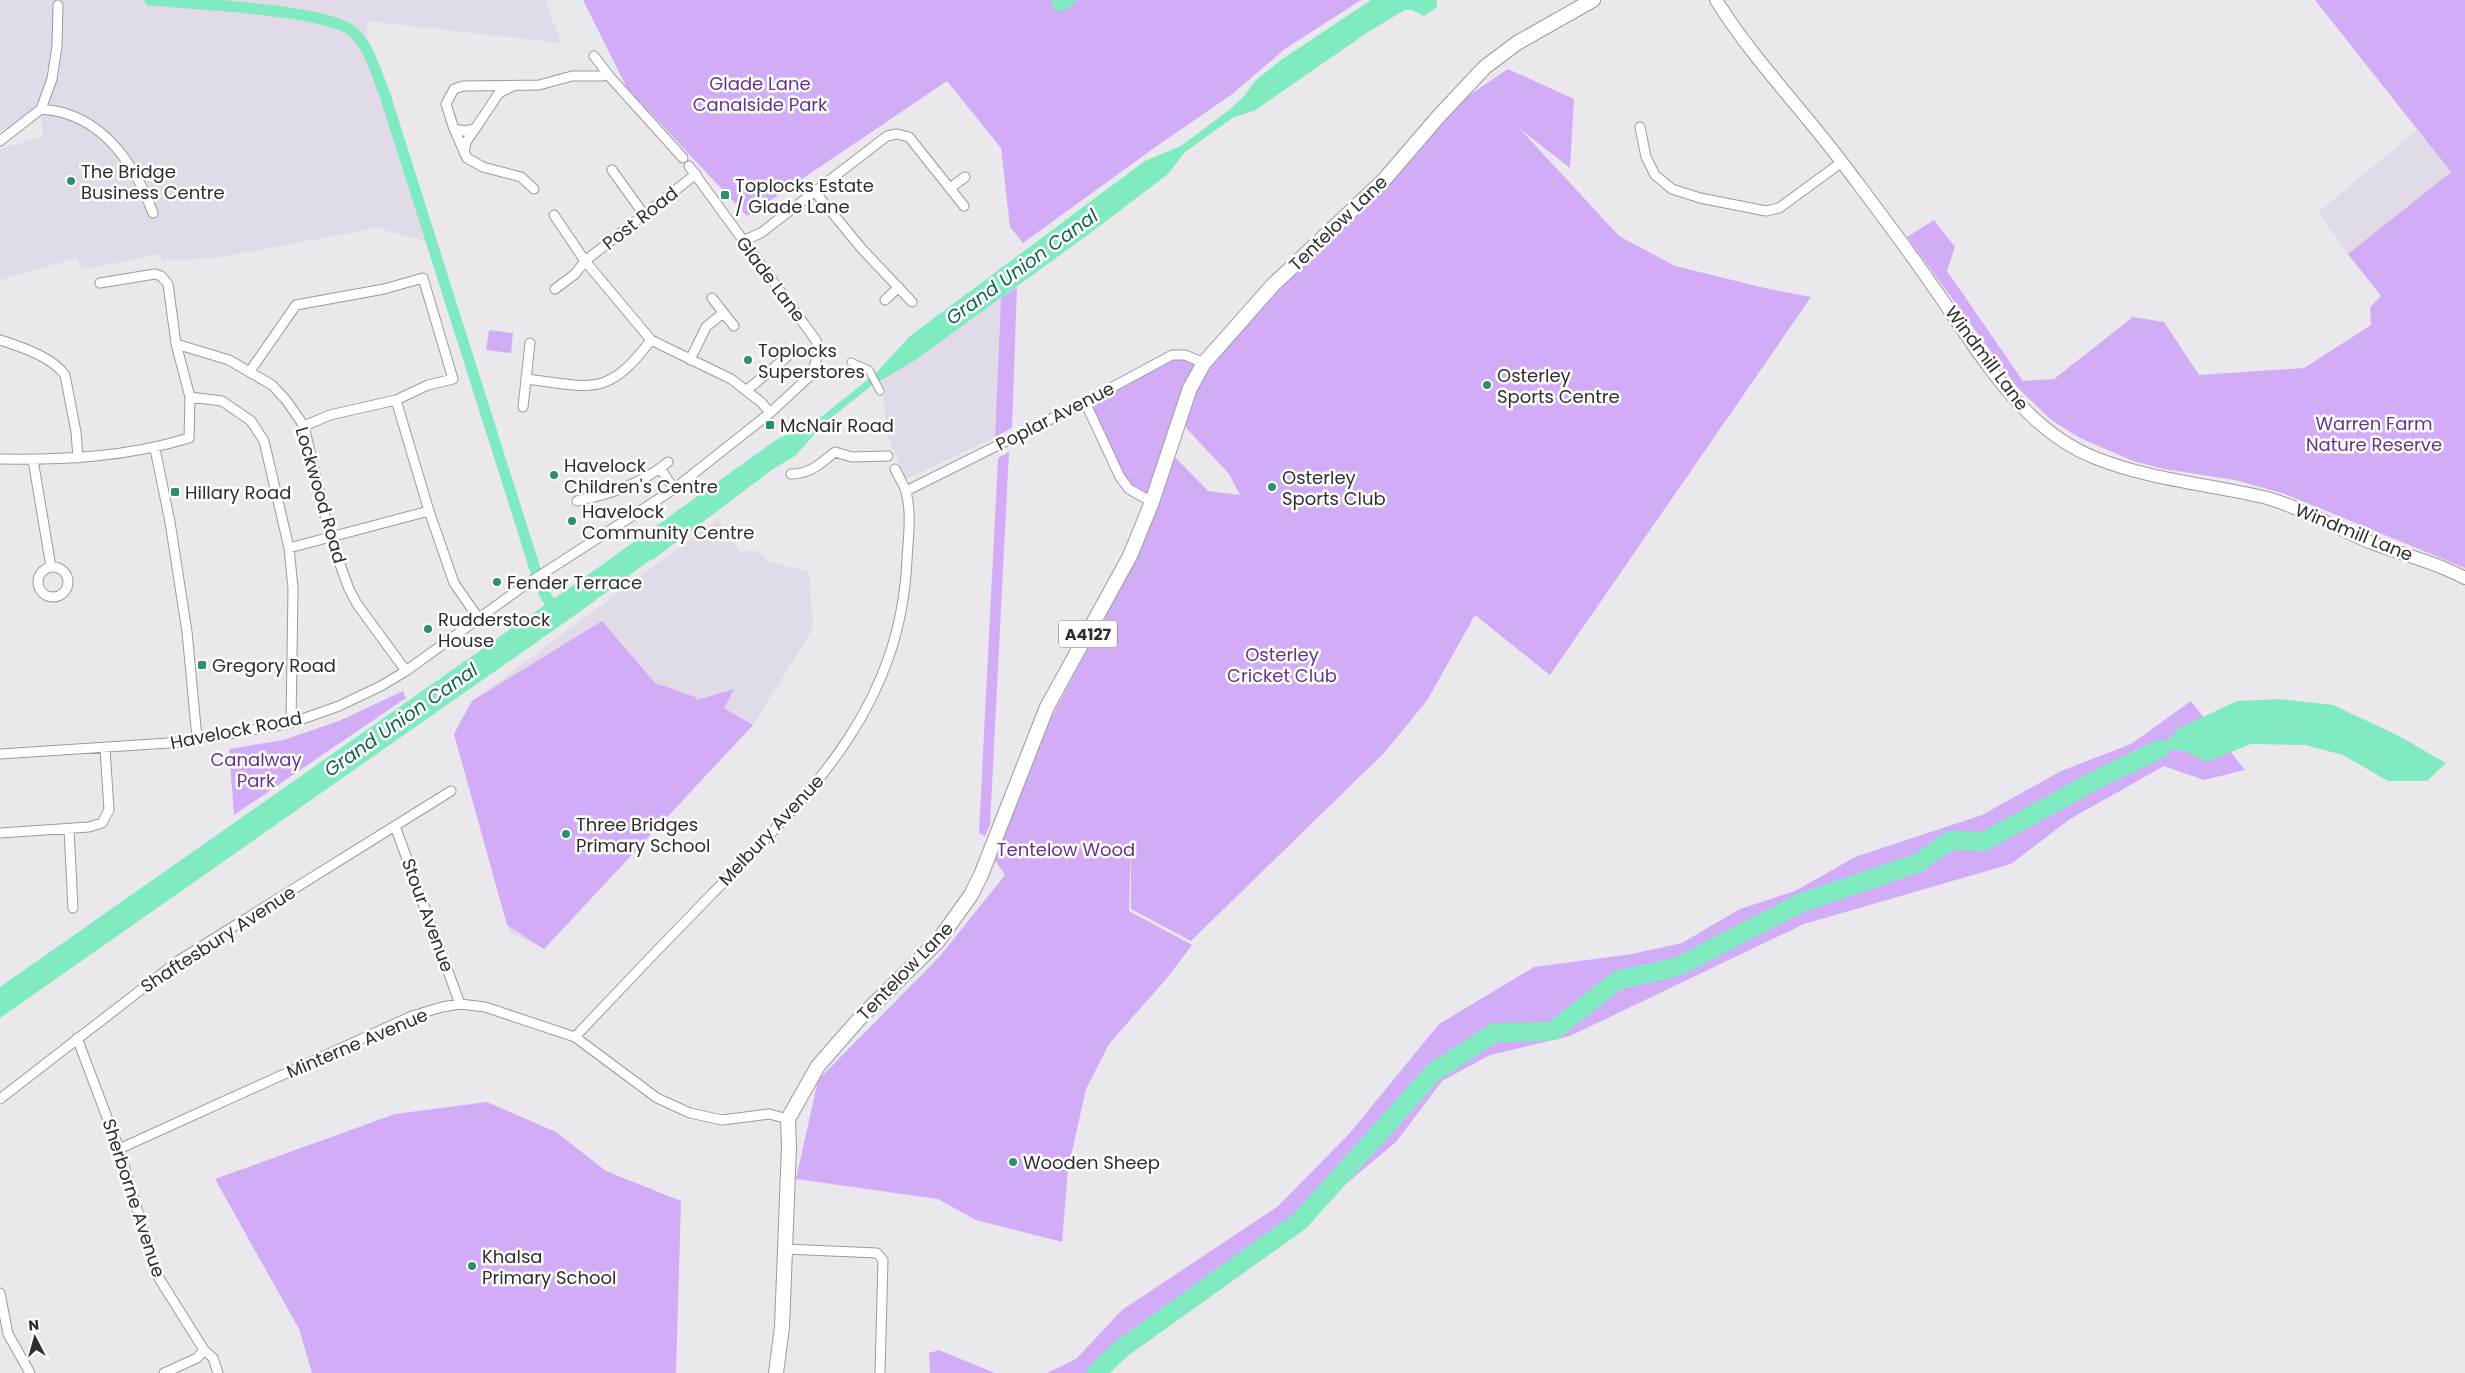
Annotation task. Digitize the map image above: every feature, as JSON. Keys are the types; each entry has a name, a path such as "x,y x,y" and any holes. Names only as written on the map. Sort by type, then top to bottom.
{"main road":[{"name":"Tentelow Lane","path":"788,1119 810,1079 828,1053 860,1018 938,941 971,895 981,875 1047,707 1130,556 1152,502 1190,388 1204,363 1273,285 1384,180 1439,116 1485,67 1517,43 1594,0"},
{"name":"Windmill Lane","path":"1716,0 1735,31 1842,162 2001,382 2039,423 2060,439 2091,457 2134,471 2269,499 2465,578"},
{"path":"776,1373 782,1328 789,1147 788,1119"}],"street":[{"path":"0,141 41,109 52,79 57,46 58,10"},
{"path":"594,56 607,74 683,158"},
{"path":"534,189 520,176 483,167 467,158 454,129 446,104 454,89 463,86 539,85 572,76 603,76 607,74"},
{"path":"464,153 466,142 499,92 514,86"},
{"path":"41,109 68,114 110,141 131,167 146,193 153,212"},
{"path":"1640,127 1646,157 1655,175 1672,189 1700,198 1766,211 1780,208 1842,162"},
{"path":"454,129 465,131 475,129"},
{"path":"742,241 762,233 886,136 897,134 909,138 964,206"},
{"name":"Glade Lane","path":"689,166 819,347 811,375 770,413"},
{"path":"612,170 645,216"},
{"name":"Post Road","path":"555,289 575,274 585,261 645,216 696,174"},
{"path":"950,188 964,177"},
{"path":"814,192 862,249 912,302"},
{"path":"554,215 585,261 651,340 731,379 747,390 770,413"},
{"path":"0,459 78,458 155,449 189,438 190,397 176,344 170,293 165,280 155,274 148,274 100,283"},
{"path":"250,371 296,305 384,289 419,279 453,379 428,385 396,400 330,415 304,426"},
{"path":"885,300 899,287"},
{"path":"712,298 734,326"},
{"path":"690,360 706,327 723,312"},
{"path":"0,340 37,355 60,368 65,375 76,432 78,458"},
{"path":"526,379 589,386 606,384 633,364 651,340"},
{"path":"523,407 530,342"},
{"name":"Lockwood Road","path":"176,344 229,360 272,384 286,400 304,426 330,537 357,604 406,671"},
{"path":"747,390 789,355"},
{"name":"Poplar Avenue","path":"906,491 1085,402 1172,355 1186,355 1204,363"},
{"path":"851,362 869,370 880,390"},
{"path":"190,397 222,401 251,421 264,440 289,548 293,588 291,722"},
{"path":"396,400 428,511 454,583 479,619"},
{"path":"1085,402 1120,477 1129,489 1152,502"},
{"name":"Havelock Road","path":"0,754 184,742 197,738 218,736 291,722 339,706 381,686 406,671 522,587 674,489 770,413"},
{"path":"155,449 170,522 188,632 197,738"},
{"path":"790,474 802,474 815,468 835,452 852,457 888,456"},
{"path":"33,460 51,567"},
{"path":"577,502 606,495 640,482 668,462"},
{"path":"660,468 674,489"},
{"name":"Melbury Avenue","path":"575,1037 810,794 850,736 880,684 899,627 906,570 909,520 906,491 894,469"},
{"path":"289,548 428,511"},
{"path":"0,833 88,827 102,823 109,810 105,748"},
{"name":"Shaftesbury Avenue","path":"0,1098 178,961 451,791"},
{"name":"Stour Avenue","path":"395,826 460,1004"},
{"path":"69,828 73,908"},
{"name":"Minterne Avenue","path":"119,1149 412,1016 460,1004 485,1007 575,1037 657,1098 690,1113 722,1120 769,1114 788,1119"},
{"name":"Sherborne Avenue","path":"77,1038 119,1149 157,1275 204,1350 213,1358 218,1373"},
{"path":"784,1249 877,1253 883,1260 880,1373"},
{"path":"0,1293 8,1334 30,1373"},
{"path":"164,1373 197,1358 204,1350"}],"shaded area":[{"path":"0,0 545,0 561,43 367,21 368,62 385,98 425,241 377,228 221,257 162,261 160,254 82,270 77,258 0,280 0,149 43,136 40,111 0,132"},
{"path":"2417,130 2451,172 2348,254 2318,212"},
{"path":"1001,298 995,437 906,479 887,435 882,379 914,361"},
{"name":"Three Bridges Primary School","path":"718,519 740,552 756,550 769,562 809,572 813,629 753,725 544,949 510,933 454,734 472,701"}],"green space":[{"name":"Glade Lane Canalside Park","path":"583,0 1361,0 1285,49 1231,95 1023,243 1010,227 1001,148 947,81 747,216 627,88"},
{"name":"Warren Farm Nature Reserve","path":"2315,0 2465,0 2465,568 2285,494 2235,480 2164,469 2133,461 2078,437 2050,419 2017,387 1907,237 1934,220 1955,247 1947,271 2023,381 2054,379 2133,317 2164,322 2199,375 2304,368 2371,325 2370,307 2381,296 2348,254 2451,172"},
{"path":"1508,69 1574,99 1570,168 1520,129 1619,236 1675,266 1769,289 1811,297 1550,675 1475,615 1428,699 1385,752 1191,941 1131,909 1131,845 1129,911 1192,945 1167,978 1109,1044 1086,1089 1068,1169 1062,1242 976,1220 938,1199 796,1179 818,1080 940,956 1005,875 991,854 1018,781 1137,555 1173,455 1208,491 1240,495 1229,474 1187,429 1183,417 1193,386 1273,295 1386,189 1465,98"},
{"path":"1017,287 1012,428 995,437 1001,298"},
{"path":"489,330 513,333 511,353 486,350"},
{"path":"1172,355 1204,363 1152,502 1129,489 1085,402"},
{"path":"1009,452 990,825 985,836 979,833 998,458"},
{"name":"Three Bridges Primary School","path":"602,621 655,683 695,697 697,700 734,689 724,708 753,725 544,949 507,925 454,734 472,701"},
{"name":"Canalway Park","path":"403,691 406,698 234,815 229,749 283,740 339,721"},
{"path":"2191,701 2245,770 2204,780 2164,766 2070,819 2011,864 1804,924 1570,1036 1490,1055 1442,1081 1396,1142 1334,1194 1093,1373 1047,1373 1076,1359 1122,1310 1277,1207 1349,1134 1439,1024 1534,967 1632,954 1682,943 1740,909 1795,891 1855,857 1982,815 2061,771 2131,744"},
{"name":"Khalsa Primary School","path":"487,1102 556,1132 606,1171 681,1201 676,1373 312,1373 299,1329 215,1179 395,1114"},
{"path":"939,1350 995,1373 930,1373 929,1353"}],"water":[{"path":"1051,0 1079,0 1065,10 1058,11 1053,7"},
{"name":"Grand Union Canal","path":"1371,0 1437,0 1437,7 1424,16 1412,10 1405,10 1368,32 1254,111 1234,117 1185,152 1168,174 1093,231 914,361 871,386 825,423 795,456 773,469 654,559 0,1018 0,987 599,567 776,440 821,417 876,373 910,336 1145,161 1181,146 1229,110 1244,96 1256,80 1281,60"},
{"path":"2279,699 2333,705 2397,735 2446,763 2427,781 2388,781 2343,755 2305,745 2251,744 2206,762 2186,751 2160,749 2179,728 2237,701"}],"waterway":[{"path":"150,0 256,9 314,17 352,31 363,44 384,92 536,572 544,593 556,612"},
{"path":"1096,1373 1121,1349 1300,1221 1434,1072 1494,1033 1553,1031 1618,980 1677,967 1801,903 1918,863 1951,840 1983,842 2094,781 2160,749"}],"place":[{"name":"The Bridge Business Centre","path":"71,181"},
{"name":"Toplocks Estate / Glade Lane","path":"725,195"},
{"name":"Toplocks Superstores","path":"748,360"},
{"name":"Osterley Sports Centre","path":"1487,385"},
{"name":"McNair Road","path":"770,425"},
{"name":"Havelock Children's Centre","path":"554,475"},
{"name":"Osterley Sports Club","path":"1272,487"},
{"name":"Hillary Road","path":"175,492"},
{"name":"Havelock Community Centre","path":"572,521"},
{"name":"Fender Terrace","path":"497,582"},
{"name":"Rudderstock House","path":"428,629"},
{"name":"Gregory Road","path":"202,665"},
{"name":"Three Bridges Primary School","path":"566,834"},
{"name":"Wooden Sheep","path":"1013,1162"},
{"name":"Khalsa Primary School","path":"472,1266"}],"park label":[{"name":"Osterley Cricket Club","path":"1282,664"},
{"name":"Tentelow Wood","path":"1066,849"}]}
